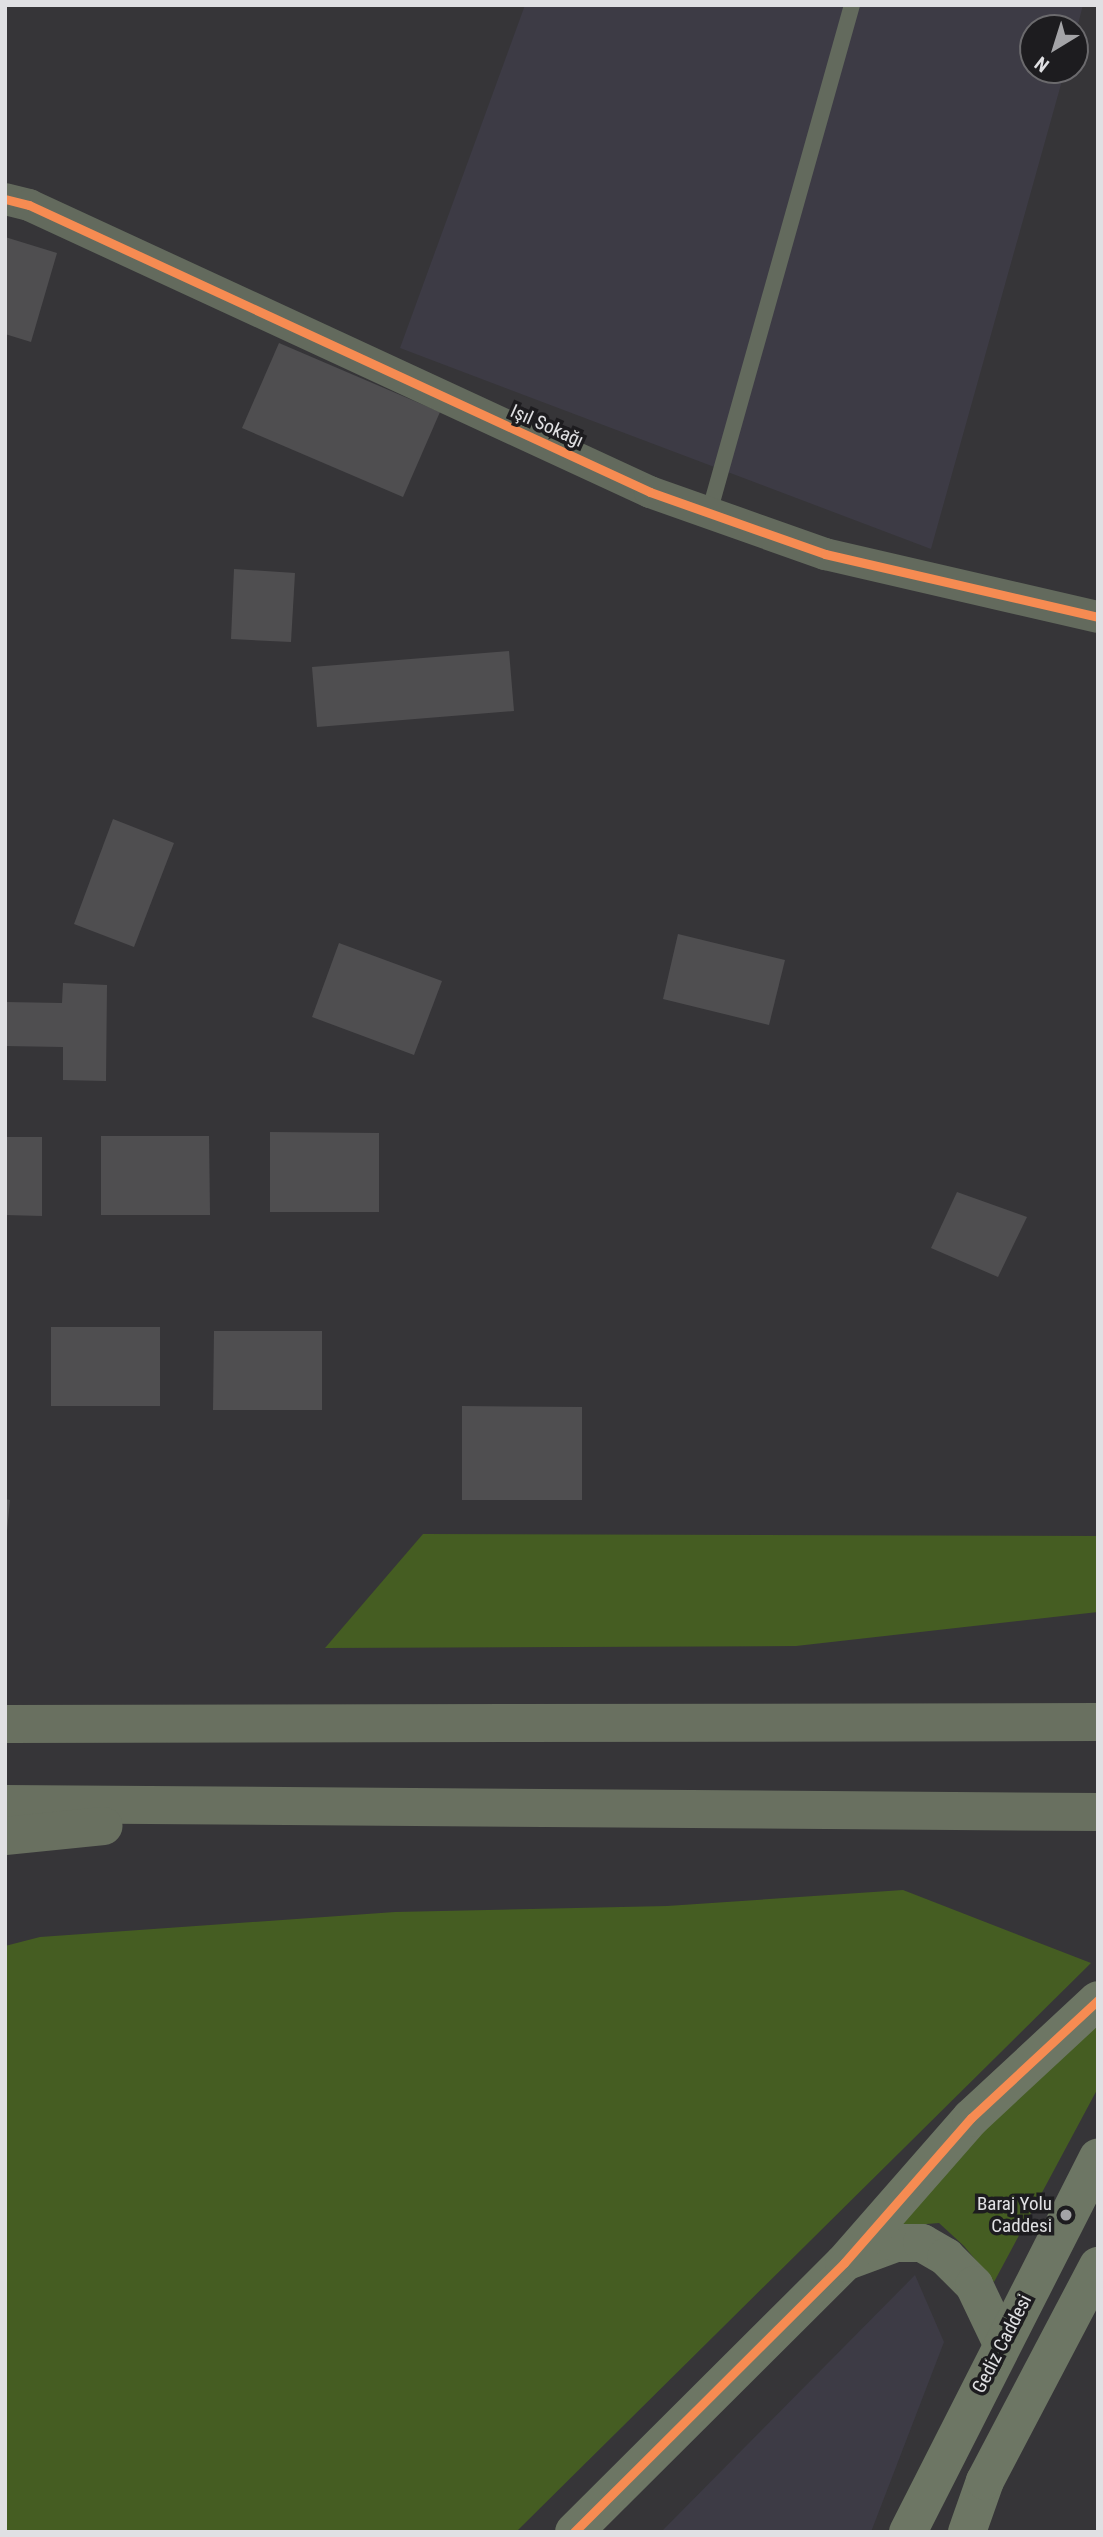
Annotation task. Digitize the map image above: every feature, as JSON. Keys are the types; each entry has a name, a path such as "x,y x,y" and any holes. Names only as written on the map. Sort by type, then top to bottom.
{"highway":[{"path":"5,1700 426,1723"},
{"path":"5,1724 1098,1721"},
{"path":"5,1804 1093,1812"},
{"path":"5,1836 286,1806"}],"street":[{"name":"Işıl Sokağı","path":"5,199 29,205 650,492 825,554 1098,617"},
{"path":"574,2532 844,2263 971,2118 1098,2000"},
{"name":"Gediz Caddesi","path":"908,2532 1098,2157"},
{"path":"844,2263 896,2243 922,2243 946,2258 974,2285 1002,2344"},
{"path":"967,2532 985,2481 1098,2266"}],"lane":[{"path":"709,513 852,5"}],"shaded area":[{"path":"525,5 1083,5 1081,14 1019,14 1019,84 1061,84 931,549 400,348"},
{"path":"915,2275 944,2342 871,2532 661,2532"}],"green space":[{"path":"423,1534 1098,1536 1098,1612 796,1646 325,1648"},
{"path":"903,1890 1091,1963 516,2532 5,2532 5,1946 40,1937 395,1912 667,1906"},
{"path":"1098,2019 1098,2088 994,2282 964,2246 939,2223 890,2227 986,2123"}],"building":[{"path":"5,237 57,253 31,342 5,334"},
{"path":"279,343 440,412 403,497 242,428"},
{"path":"234,569 295,573 291,642 231,639"},
{"path":"509,651 514,711 317,727 312,667"},
{"path":"113,819 174,843 134,947 74,924"},
{"path":"678,934 785,960 769,1025 663,999"},
{"path":"339,943 442,981 414,1055 312,1017"},
{"path":"63,983 107,985 106,1081 63,1080 63,1047 5,1046 5,1002 62,1003"},
{"path":"270,1132 379,1133 379,1212 270,1212"},
{"path":"101,1136 209,1136 210,1215 101,1215"},
{"path":"5,1137 42,1137 42,1216 5,1215"},
{"path":"957,1192 1027,1217 998,1277 931,1248"},
{"path":"51,1327 160,1327 160,1406 51,1406"},
{"path":"214,1331 322,1331 322,1410 213,1410"},
{"path":"462,1406 582,1407 582,1500 462,1500"},
{"path":"5,1499 10,1500 7,1531 5,1531"}],"cycle path":[{"path":"5,199 29,205 650,492 825,554 1098,617"},
{"path":"574,2532 844,2263 971,2118 1098,2000"}],"place":[{"name":"Baraj Yolu Caddesi","path":"1066,2215"}]}
